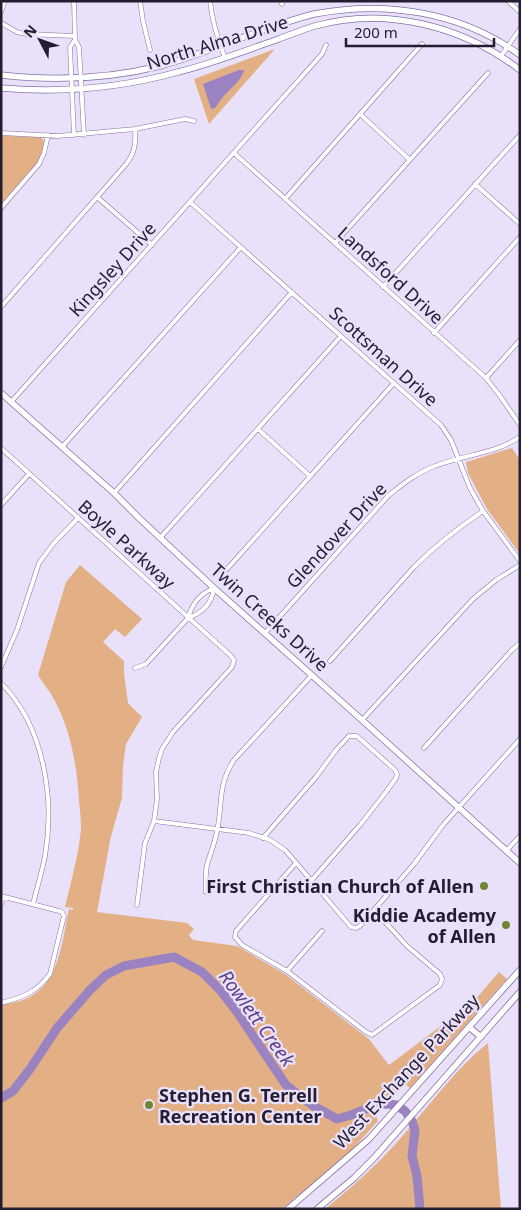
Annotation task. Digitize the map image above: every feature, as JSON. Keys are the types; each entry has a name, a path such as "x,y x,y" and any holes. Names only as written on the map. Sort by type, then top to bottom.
{"main road":[{"name":"North Alma Drive","path":"1,75 38,78 81,78 127,72 176,61 315,14 340,9 378,6 410,9 441,16 477,30 520,55"},
{"name":"North Alma Drive","path":"1,88 39,90 81,89 111,86 154,78 225,58 315,26 341,21 368,19 407,21 433,26 468,38 501,56 520,70"},
{"name":"Twin Creeks Drive","path":"1,393 114,493 214,588 520,863"},
{"name":"West Exchange Parkway","path":"288,1209 346,1160 380,1128 520,970"},
{"name":"West Exchange Parkway","path":"316,1209 354,1178 392,1138 520,992"},
{"path":"469,1027 480,1037"}],"street":[{"path":"1,12 6,1"},
{"path":"74,1 75,38 79,47 84,135"},
{"path":"140,1 150,50"},
{"path":"210,1 212,18 225,58"},
{"path":"508,1 520,12"},
{"path":"1,23 26,34 75,38"},
{"path":"501,56 520,28"},
{"path":"74,135 70,47 75,38"},
{"path":"285,199 422,44"},
{"name":"Kingsley Drive","path":"11,402 322,54 326,45"},
{"path":"335,243 488,73"},
{"path":"360,114 410,160"},
{"path":"1,133 58,136 84,135 135,129 185,120 194,121"},
{"path":"1,307 132,157 135,148 135,129"},
{"path":"1,208 39,164 44,153 48,135"},
{"path":"383,287 520,135"},
{"name":"Landsford Drive","path":"234,153 486,378 520,426"},
{"path":"475,184 520,224"},
{"path":"97,197 152,245"},
{"name":"Scottsman Drive","path":"190,202 441,425 451,440 470,488 483,511 520,561"},
{"path":"434,333 520,237"},
{"path":"62,447 241,247"},
{"path":"114,493 292,292"},
{"path":"160,538 341,336"},
{"path":"486,378 520,340"},
{"path":"227,569 394,383"},
{"path":"258,429 310,476"},
{"name":"Glendover Drive","path":"265,633 389,495 401,485 435,466 502,447 520,437"},
{"name":"Boyle Parkway","path":"1,448 234,660 232,667 173,732 162,750 156,772 157,799 154,820"},
{"path":"1,505 29,474"},
{"path":"330,661 426,555 440,542 483,511"},
{"path":"1,667 17,630 39,563 78,518"},
{"path":"362,720 473,599 496,580 520,565"},
{"path":"135,668 146,664 188,618 191,608 206,591 214,588 213,598 198,614 188,618"},
{"path":"424,748 511,651 520,644"},
{"path":"206,892 207,864 218,830 222,784 230,766 312,675"},
{"path":"1,683 16,700 33,731 39,749 47,789 48,826 45,856 33,904"},
{"path":"263,838 316,777 346,737 356,736 395,770 397,776 360,825 311,880"},
{"path":"137,905 145,844 154,820 249,833 270,840 284,850 351,927 356,928 374,910 418,859 443,825 520,739"},
{"path":"506,851 520,836"},
{"path":"296,863 236,931 236,939 242,945 287,971 372,1035 440,985 442,978 440,974 407,946 374,910"},
{"path":"1,905 2,897 60,911 64,918 50,974 45,981 22,997 1,1003"},
{"path":"287,971 322,932"}],"shaded area":[{"path":"275,49 209,124 194,79"},
{"path":"239,70 244,70 235,85 215,108 211,109 203,84"},
{"path":"1,136 41,137 45,143 40,160 1,204"},
{"path":"512,448 520,460 520,554 487,509 468,473 466,462"},
{"path":"80,565 142,619 125,637 115,629 103,642 124,661 128,703 142,717 126,744 122,798 111,836 97,912 187,923 194,929 189,935 193,940 237,946 285,974 369,1039 389,1065 474,1001 499,972 507,979 410,1088 405,1084 376,1116 378,1121 349,1153 282,1209 1,1209 1,1005 28,998 39,991 47,982 58,959 69,909 73,910 73,908 65,907 77,858 81,828 76,773 68,732 58,706 38,675 66,582"},
{"path":"488,1043 501,1209 325,1209 381,1159 452,1077"}],"waterway":[{"name":"Rowlett Creek","path":"1,1098 13,1091 57,1028 90,990 106,975 124,966 174,957 202,972 221,991 286,1085 312,1105 337,1119 376,1105 396,1105 405,1111 412,1121 415,1130 412,1156 417,1176 420,1209"}],"place":[{"name":"First Christian Church of Allen","path":"484,886"},
{"name":"Kiddie Academy of Allen","path":"506,925"},
{"name":"Stephen G. Terrell Recreation Center","path":"149,1105"}]}
